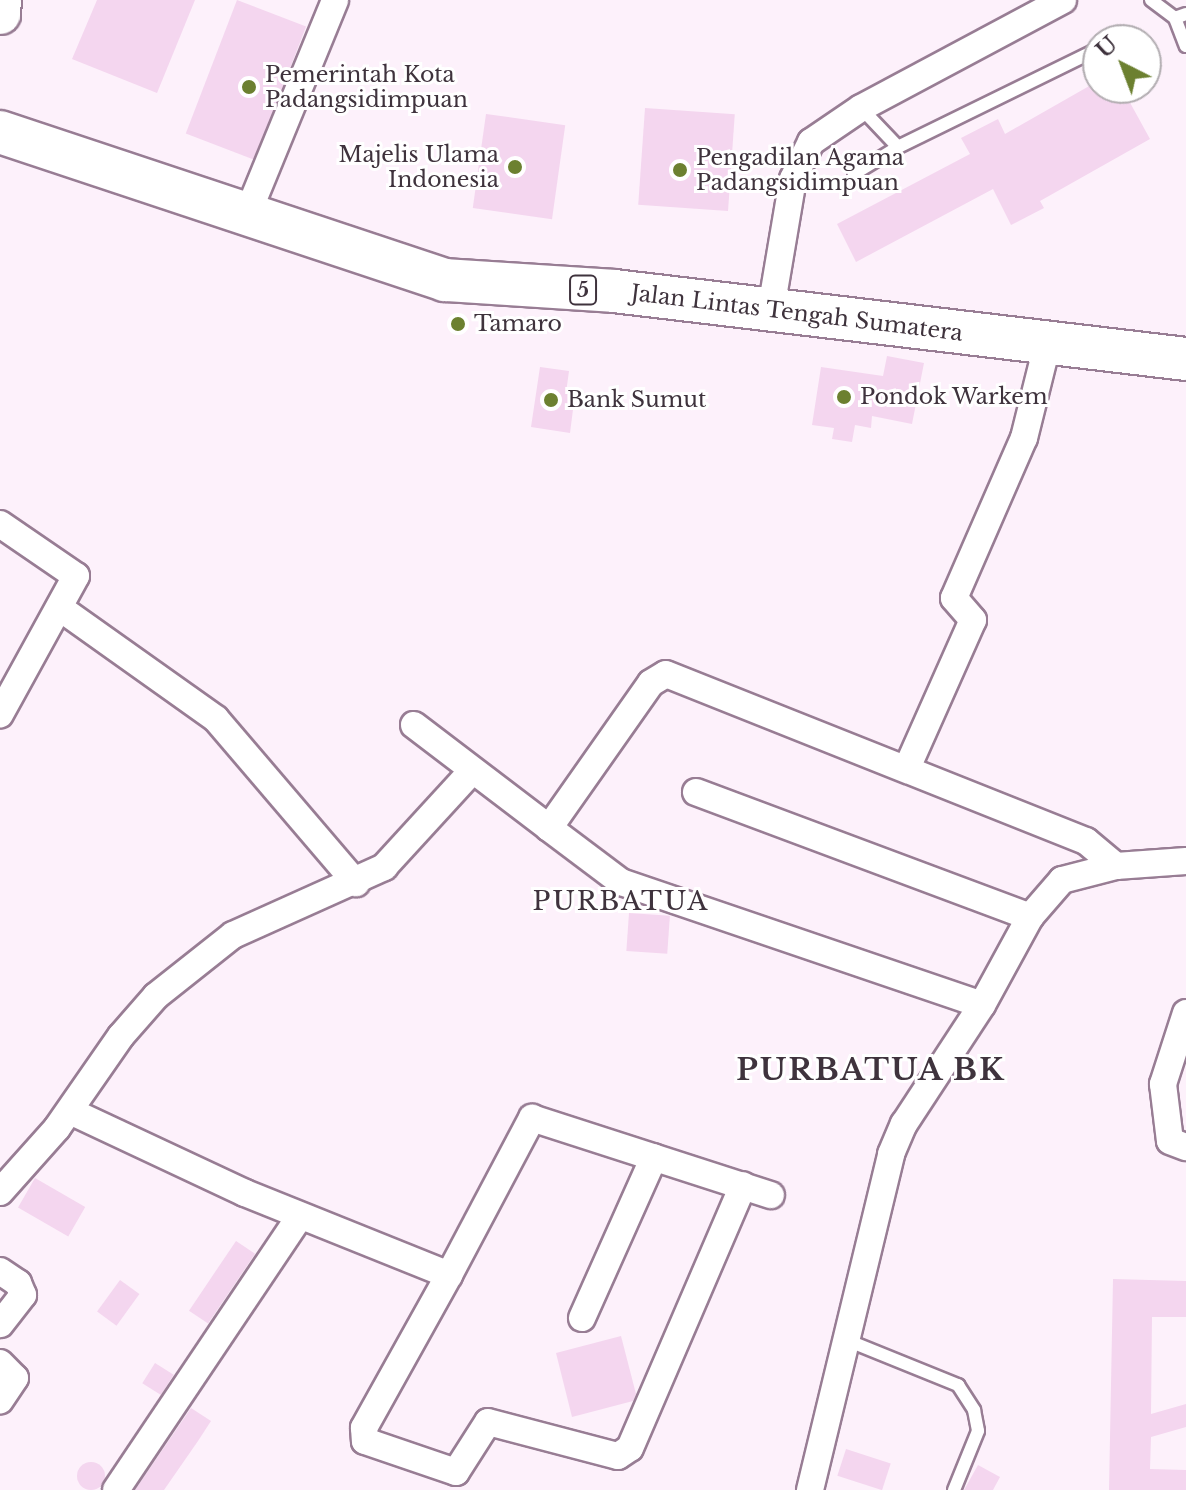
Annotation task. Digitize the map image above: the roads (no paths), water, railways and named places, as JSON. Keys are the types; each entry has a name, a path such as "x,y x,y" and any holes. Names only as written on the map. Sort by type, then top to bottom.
{"highway":[{"name":"Jalan Lintas Tengah Sumatera","path":"2,136 445,280 771,309 1186,359"}],"main road":[{"path":"0,14 1,0"}],"street":[{"path":"247,215 335,0"},
{"path":"771,309 793,179 811,142 861,108 1063,0"},
{"path":"907,768 973,620 954,598 1024,438 1048,342"},
{"path":"0,524 74,571 75,582 0,714"},
{"path":"60,608 216,719 356,883"},
{"path":"549,828 651,683 666,674 1086,841 1116,866"},
{"path":"414,725 470,773 621,882 982,1005"},
{"path":"0,1192 70,1111 144,1007 218,946 250,926 356,883 407,847 470,773"},
{"path":"696,792 1030,917"},
{"path":"810,1490 849,1341 891,1154 904,1124 982,1005 1030,917 1062,880 1116,866 1186,861"},
{"path":"1186,1013 1167,1133 1172,1144 1186,1147"},
{"path":"70,1111 300,1216 449,1275"},
{"path":"743,1185 623,1455 488,1422 462,1468 454,1472 365,1441 364,1428 449,1275 530,1119 743,1185 771,1195"},
{"path":"582,1318 654,1157"},
{"path":"116,1490 300,1216"},
{"path":"0,1271 18,1283 23,1295 0,1324"},
{"path":"0,1363 15,1378 0,1400"}],"lane":[{"path":"1151,0 1181,16 1186,46"},
{"path":"854,174 898,147 1082,57"},
{"path":"861,108 898,147"},
{"path":"849,1341 958,1385 974,1410 978,1431 954,1490"}],"place":[{"name":"Pemerintah Kota Padangsidimpuan","path":"249,87"},
{"name":"Majelis Ulama Indonesia","path":"515,167"},
{"name":"Pengadilan Agama Padangsidimpuan","path":"680,170"},
{"name":"Tamaro","path":"458,324"},
{"name":"Pondok Warkem","path":"844,397"},
{"name":"Bank Sumut","path":"551,400"}],"district":[{"name":"PURBATUA","path":"621,902"},
{"name":"PURBATUA BK","path":"871,1070"}]}
